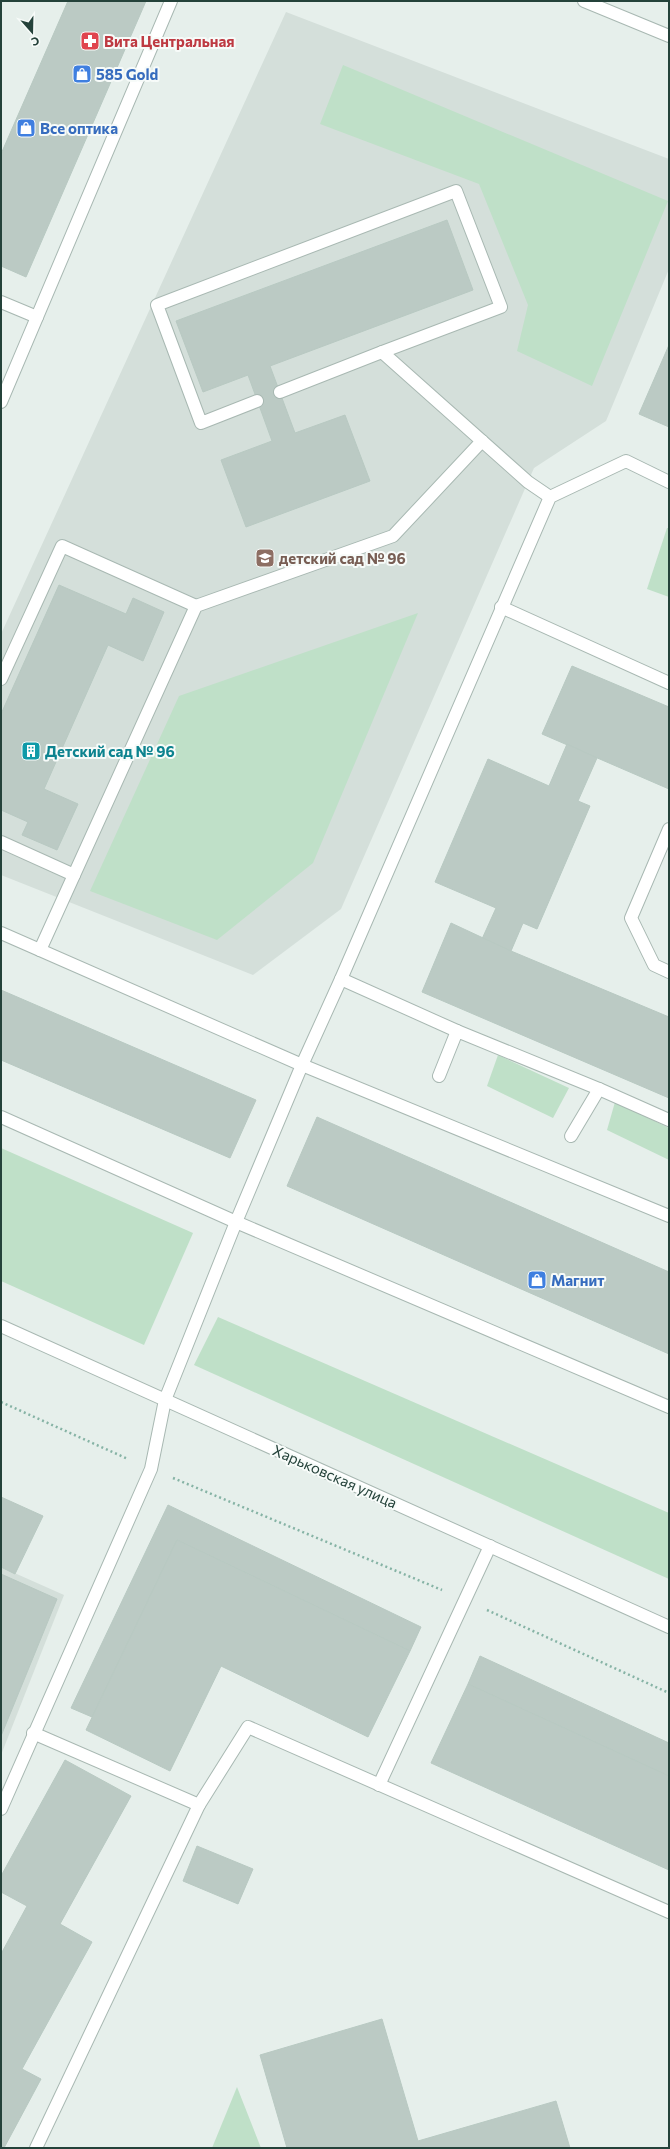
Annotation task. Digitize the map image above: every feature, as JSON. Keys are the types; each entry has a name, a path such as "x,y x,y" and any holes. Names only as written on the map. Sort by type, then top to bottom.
{"street":[{"path":"1,402 171,1"},
{"path":"584,1 669,36"},
{"path":"257,401 201,422 157,305 456,192 500,307 280,392"},
{"path":"1,302 37,317"},
{"path":"382,352 528,482 550,497"},
{"path":"1,679 62,546 196,606 393,536 482,441"},
{"path":"1,1809 33,1733 151,1469 166,1400 236,1222 302,1065 341,979 550,497 626,461 669,482"},
{"path":"40,950 196,606"},
{"path":"501,607 669,683"},
{"path":"669,830 631,918 654,965 669,972"},
{"path":"1,842 74,875"},
{"path":"1,933 302,1065 669,1216"},
{"path":"341,979 457,1031 599,1089 669,1120"},
{"path":"439,1076 457,1031"},
{"path":"571,1136 599,1089"},
{"path":"1,1118 236,1222 669,1407"},
{"name":"Харьковская улица","path":"1,1326 669,1627"},
{"path":"379,1785 490,1546"},
{"path":"36,2148 200,1805 248,1727 669,1912"},
{"path":"33,1733 200,1805"}],"path":[{"path":"1,1402 151,1469 465,1600 669,1693"}],"shaded area":[{"name":"детский сад № 96","path":"286,12 669,159 669,269 606,421 534,468 341,909 253,975 1,875 1,634"},
{"path":"1,1567 64,1595 1,1755"}],"green space":[{"path":"343,65 668,201 592,386 517,351 528,305 479,184 320,124"},
{"path":"667,528 669,528 669,597 647,589"},
{"path":"418,613 313,863 217,940 90,891 179,696"},
{"path":"498,1055 569,1088 553,1118 487,1086"},
{"path":"615,1102 669,1128 669,1160 607,1130"},
{"path":"1,1148 193,1233 144,1345 1,1281"},
{"path":"218,1317 669,1513 669,1579 194,1365"},
{"path":"237,2087 261,2148 212,2148"}],"building":[{"path":"68,1 146,1 26,277 1,266 1,154"},
{"path":"447,220 473,290 270,366 295,433 345,415 370,481 246,527 221,460 272,441 248,375 203,392 176,321"},
{"path":"669,345 669,427 639,414"},
{"name":"Детский сад № 96","path":"59,585 126,614 133,598 164,612 143,661 108,645 44,789 78,804 57,850 22,835 28,822 1,810 1,714"},
{"path":"572,666 669,707 669,789 542,734"},
{"path":"567,744 597,758 578,801 590,806 537,929 523,923 511,951 482,939 496,908 435,882 488,759 549,786"},
{"path":"451,923 511,951 669,1017 669,1098 422,992"},
{"path":"1,990 256,1100 230,1158 1,1060"},
{"path":"317,1117 669,1272 669,1354 287,1186"},
{"path":"1,1497 43,1516 15,1574 1,1567"},
{"path":"168,1505 421,1627 410,1651 177,1540 92,1717 71,1708"},
{"path":"177,1540 410,1651 368,1737 221,1666 170,1771 86,1730"},
{"path":"1,1574 57,1599 1,1736"},
{"path":"480,1656 669,1743 669,1776 468,1684"},
{"path":"468,1684 669,1776 669,1870 431,1763"},
{"path":"65,1760 131,1796 60,1924 92,1942 22,2069 41,2079 4,2148 1,2148 1,1954 27,1906 1,1892 1,1876"},
{"path":"197,1846 253,1869 238,1904 183,1881"},
{"path":"382,2019 418,2141 556,2101 570,2148 287,2148 260,2055"}],"place":[{"name":"Вита Центральная","path":"90,41"},
{"name":"585 Gold","path":"82,74"},
{"name":"Все оптика","path":"26,128"},
{"name":"детский сад № 96","path":"265,558"},
{"name":"Детский сад № 96","path":"31,751"},
{"name":"Магнит","path":"537,1280"}]}
